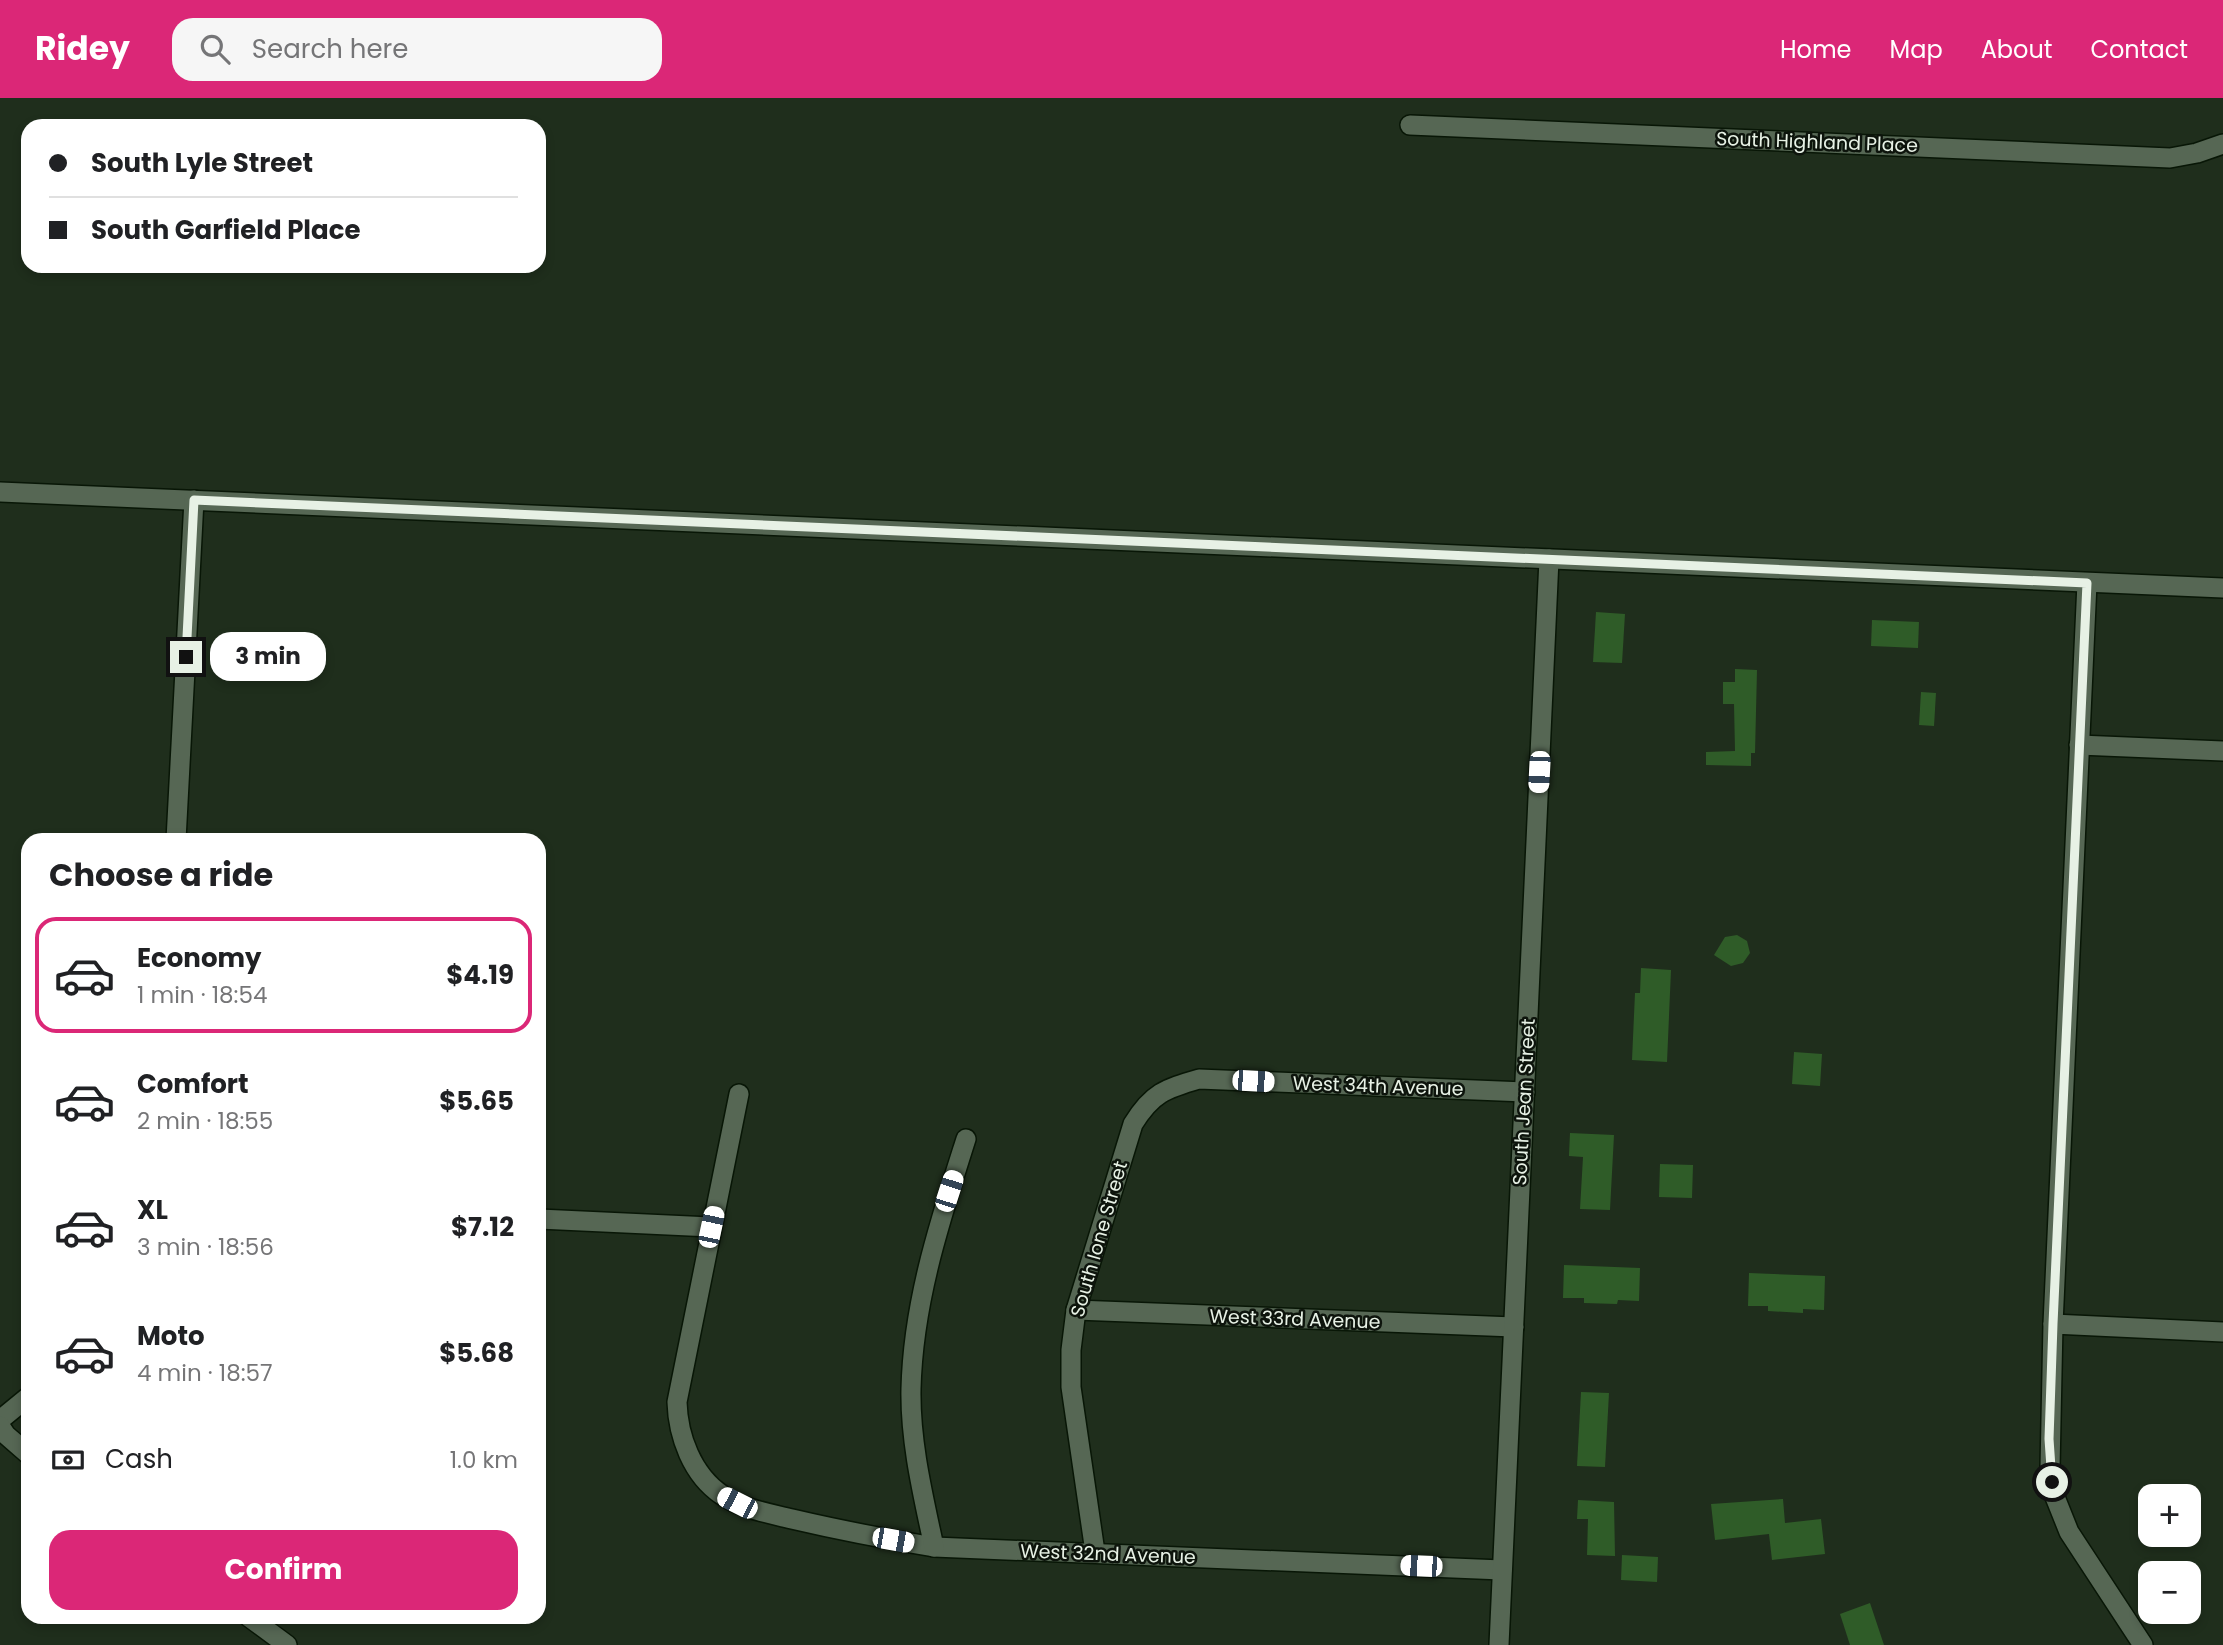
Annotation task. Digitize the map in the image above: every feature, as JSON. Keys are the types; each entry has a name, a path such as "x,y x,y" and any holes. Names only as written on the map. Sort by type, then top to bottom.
{"street":[{"name":"South Highland Place","path":"1410,125 2170,158 2223,145"},
{"path":"0,492 2223,588"},
{"path":"176,833 194,500"},
{"name":"South Jean Street","path":"1499,1645 1549,559"},
{"path":"2087,583 2053,1324 2050,1468 2055,1497 2069,1531 2143,1645"},
{"path":"2079,745 2223,751"},
{"name":"West 34th Avenue","path":"1151,1098 1173,1086 1199,1079 1525,1092"},
{"path":"546,1219 711,1227 739,1094"},
{"name":"South Ione Street","path":"1095,1552 1072,1387 1071,1350 1076,1310 1133,1124 1151,1098"},
{"path":"934,1547 919,1476 913,1434 911,1389 917,1318 932,1244 966,1139"},
{"name":"West 32nd Avenue","path":"711,1227 677,1402 678,1426 696,1468 720,1494 755,1510 842,1531 934,1547 1502,1570"},
{"name":"West 33rd Avenue","path":"1076,1310 1514,1328"},
{"path":"2053,1324 2223,1332"},
{"path":"0,1420 21,1403"},
{"path":"0,1426 21,1448"},
{"path":"258,1624 287,1645"}],"building":[{"path":"1596,612 1625,614 1622,663 1593,662"},
{"path":"1872,620 1919,622 1918,648 1871,646"},
{"path":"1735,669 1757,670 1755,753 1751,753 1751,766 1706,765 1706,752 1735,751 1734,704 1723,704 1723,682 1735,682"},
{"path":"1921,692 1936,693 1934,726 1919,725"},
{"path":"1737,935 1747,941 1750,953 1743,963 1731,966 1714,955 1725,937"},
{"path":"1641,968 1671,970 1667,1062 1632,1060 1635,993 1640,993"},
{"path":"1794,1052 1822,1054 1820,1086 1792,1084"},
{"path":"1570,1133 1614,1135 1610,1210 1580,1209 1583,1157 1569,1156"},
{"path":"1660,1164 1693,1165 1692,1198 1659,1197"},
{"path":"1564,1265 1640,1268 1639,1301 1618,1300 1617,1304 1584,1303 1584,1298 1563,1298"},
{"path":"1749,1273 1825,1276 1824,1310 1803,1309 1803,1313 1768,1311 1768,1306 1748,1306"},
{"path":"1581,1392 1609,1393 1605,1467 1577,1466"},
{"path":"1783,1499 1785,1523 1821,1519 1825,1554 1772,1560 1769,1534 1715,1540 1711,1504"},
{"path":"1578,1500 1614,1502 1615,1556 1587,1555 1588,1519 1577,1519"},
{"path":"1622,1555 1658,1557 1657,1582 1621,1580"},
{"path":"1870,1603 1884,1645 1850,1645 1840,1614"}],"route":[{"path":"186,657 194,500 2087,583 2053,1324 2049,1439 2052,1482"}]}
